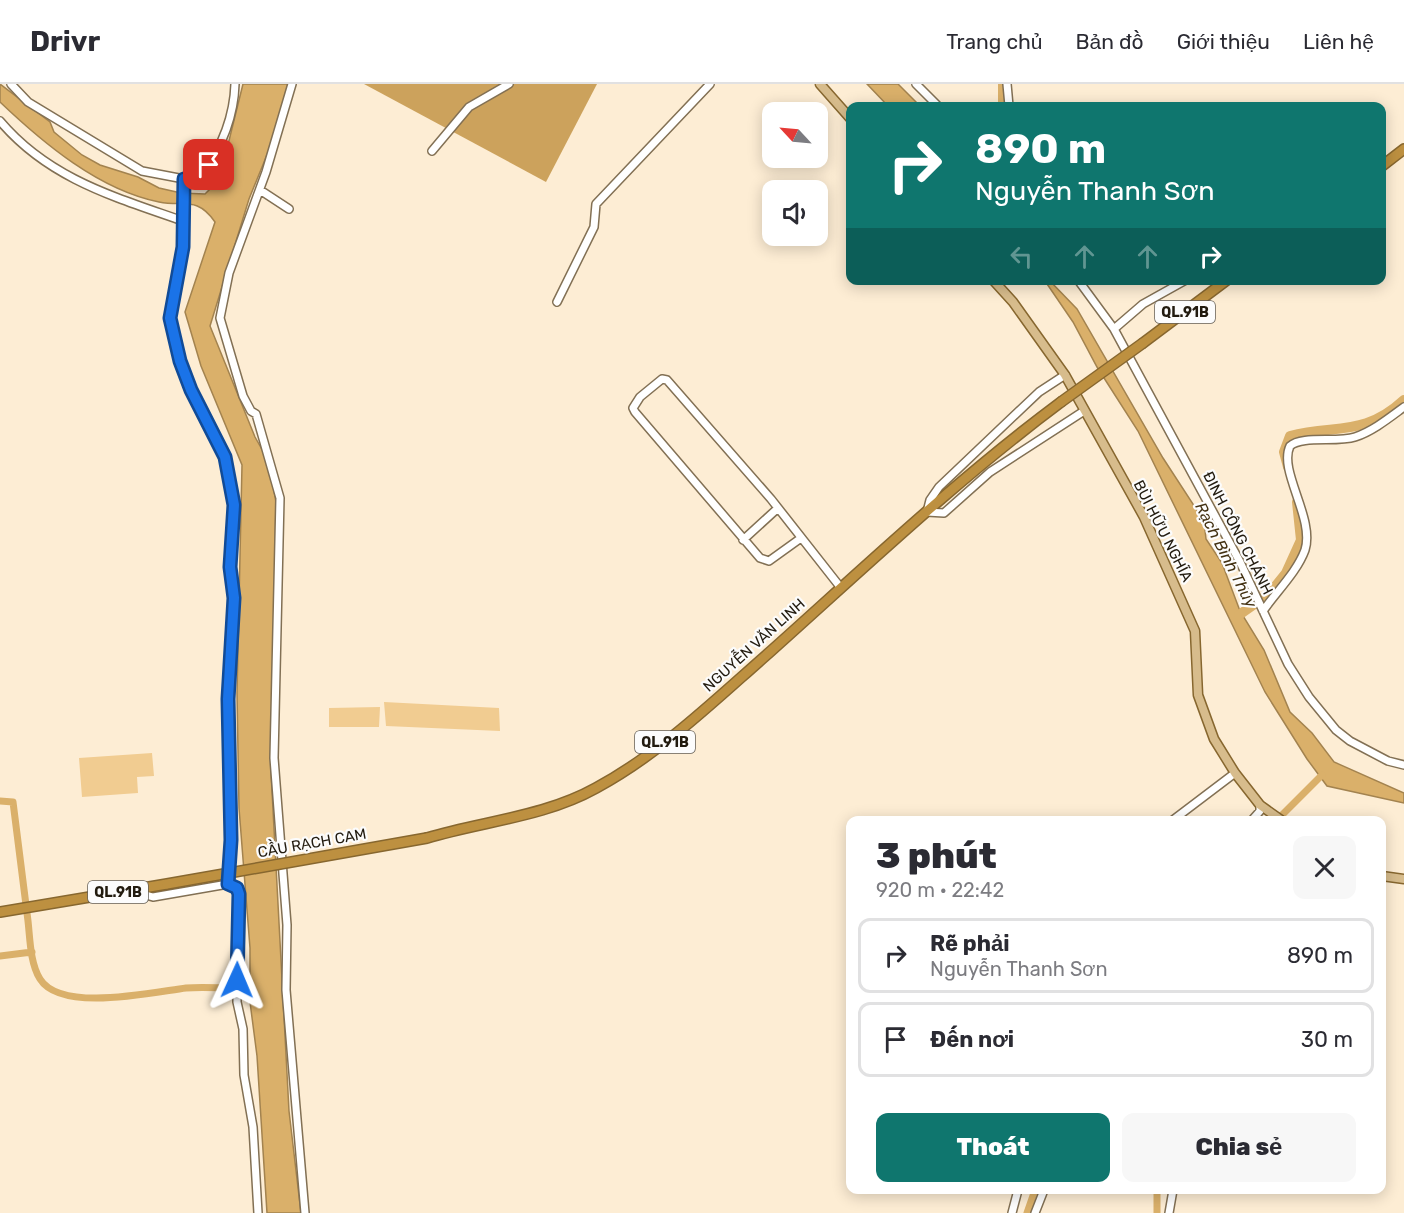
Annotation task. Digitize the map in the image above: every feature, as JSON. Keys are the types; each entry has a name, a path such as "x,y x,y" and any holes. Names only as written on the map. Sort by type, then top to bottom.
{"highway":[{"path":"1386,163 1404,149"},
{"name":"NGUYỄN VĂN LINH","path":"427,838 541,811 595,789 643,760 927,512 1060,402 1220,285"},
{"name":"CẦU RẠCH CAM","path":"130,890 427,838"},
{"name":"QL.91B","path":"0,912 130,890"}],"main road":[{"path":"820,84 846,113"},
{"name":"BÙI HỮU NGHĨA","path":"998,285 1013,302 1065,375 1144,517 1195,631 1198,695 1214,739 1234,773 1263,807 1275,816"},
{"path":"1386,877 1404,879"}],"street":[{"path":"11,84 28,102 142,171 184,179 202,175 226,134 235,84"},
{"path":"292,84 260,190 229,273 220,318 243,396 251,411 256,414 280,498 274,758 287,925 286,990 305,1213"},
{"path":"432,151 469,107 509,84"},
{"path":"557,302 594,227 596,204 710,84"},
{"path":"916,84 934,102"},
{"path":"1007,84 1009,102"},
{"path":"0,121 39,159 58,172 102,194 183,218"},
{"path":"184,179 181,258 171,300 170,318 173,339 196,403 225,457 234,505 230,567 234,598 228,699 231,830 228,884"},
{"path":"260,190 289,209"},
{"name":"ĐINH CÔNG CHÁNH","path":"1082,285 1114,329 1254,591 1293,673 1309,697 1336,730 1350,741 1388,761 1404,765"},
{"path":"1114,329 1143,304 1177,285"},
{"path":"1065,375 1039,393 939,487 930,500 927,512 944,513 990,472 1084,411"},
{"path":"801,538 769,561 760,558 635,412 633,408 640,397 662,379 667,380 778,508 841,588"},
{"path":"1262,610 1298,562 1306,543 1305,522 1288,463 1288,448 1297,441 1334,441 1357,436 1404,407"},
{"path":"743,540 778,508"},
{"path":"1175,816 1234,773"},
{"path":"1256,816 1263,807"},
{"path":"130,890 153,897 228,884 237,888 239,894 237,1002 243,1029 244,1075 253,1127 258,1213"},
{"path":"1012,1213 1017,1194"},
{"path":"1035,1213 1042,1194"},
{"path":"1169,1213 1172,1194"}],"shaded area":[{"path":"0,84 50,122 54,132 82,155 100,165 138,177 159,188 181,193 205,194 217,182 222,169 243,84 288,84 271,145 249,199 210,326 255,437 269,462 276,502 271,772 289,1111 301,1213 267,1213 257,1056 250,1002 250,948 239,808 237,693 242,465 201,366 185,312 215,222 196,206 159,202 137,196 115,187 73,163 0,102"},
{"path":"364,84 597,84 546,182"},
{"path":"867,84 898,84 916,102 884,102"},
{"name":"Rạch Bình Thủy","path":"1048,285 1054,285 1077,309 1163,458 1204,521 1206,539 1222,563 1240,611 1264,650 1290,712 1312,733 1334,762 1404,793 1404,803 1327,786 1307,759 1265,692 1138,431 1097,367 1073,322"},
{"path":"384,702 499,708 500,731 386,726"},
{"path":"380,707 379,727 329,727 329,708"},
{"path":"152,753 154,776 137,777 138,793 82,797 79,758"}],"waterway":[{"path":"1003,84 1003,102"},
{"path":"1288,467 1284,452 1290,436 1349,427 1376,420 1404,400"},
{"path":"1239,615 1270,593 1286,573 1301,540 1297,502"},
{"path":"1281,816 1322,775"},
{"path":"0,801 13,802 32,958 40,979 51,989 67,995 109,998 186,988 259,987"},
{"path":"0,956 32,952"},
{"path":"1027,1213 1034,1194"},
{"path":"1157,1194 1157,1213"}],"route":[{"path":"209,165 202,175 184,179 183,247 171,300 170,318 173,339 191,390 208,428 225,457 234,505 230,567 234,598 228,678 231,878 228,884 237,888 239,894 237,980"}]}
